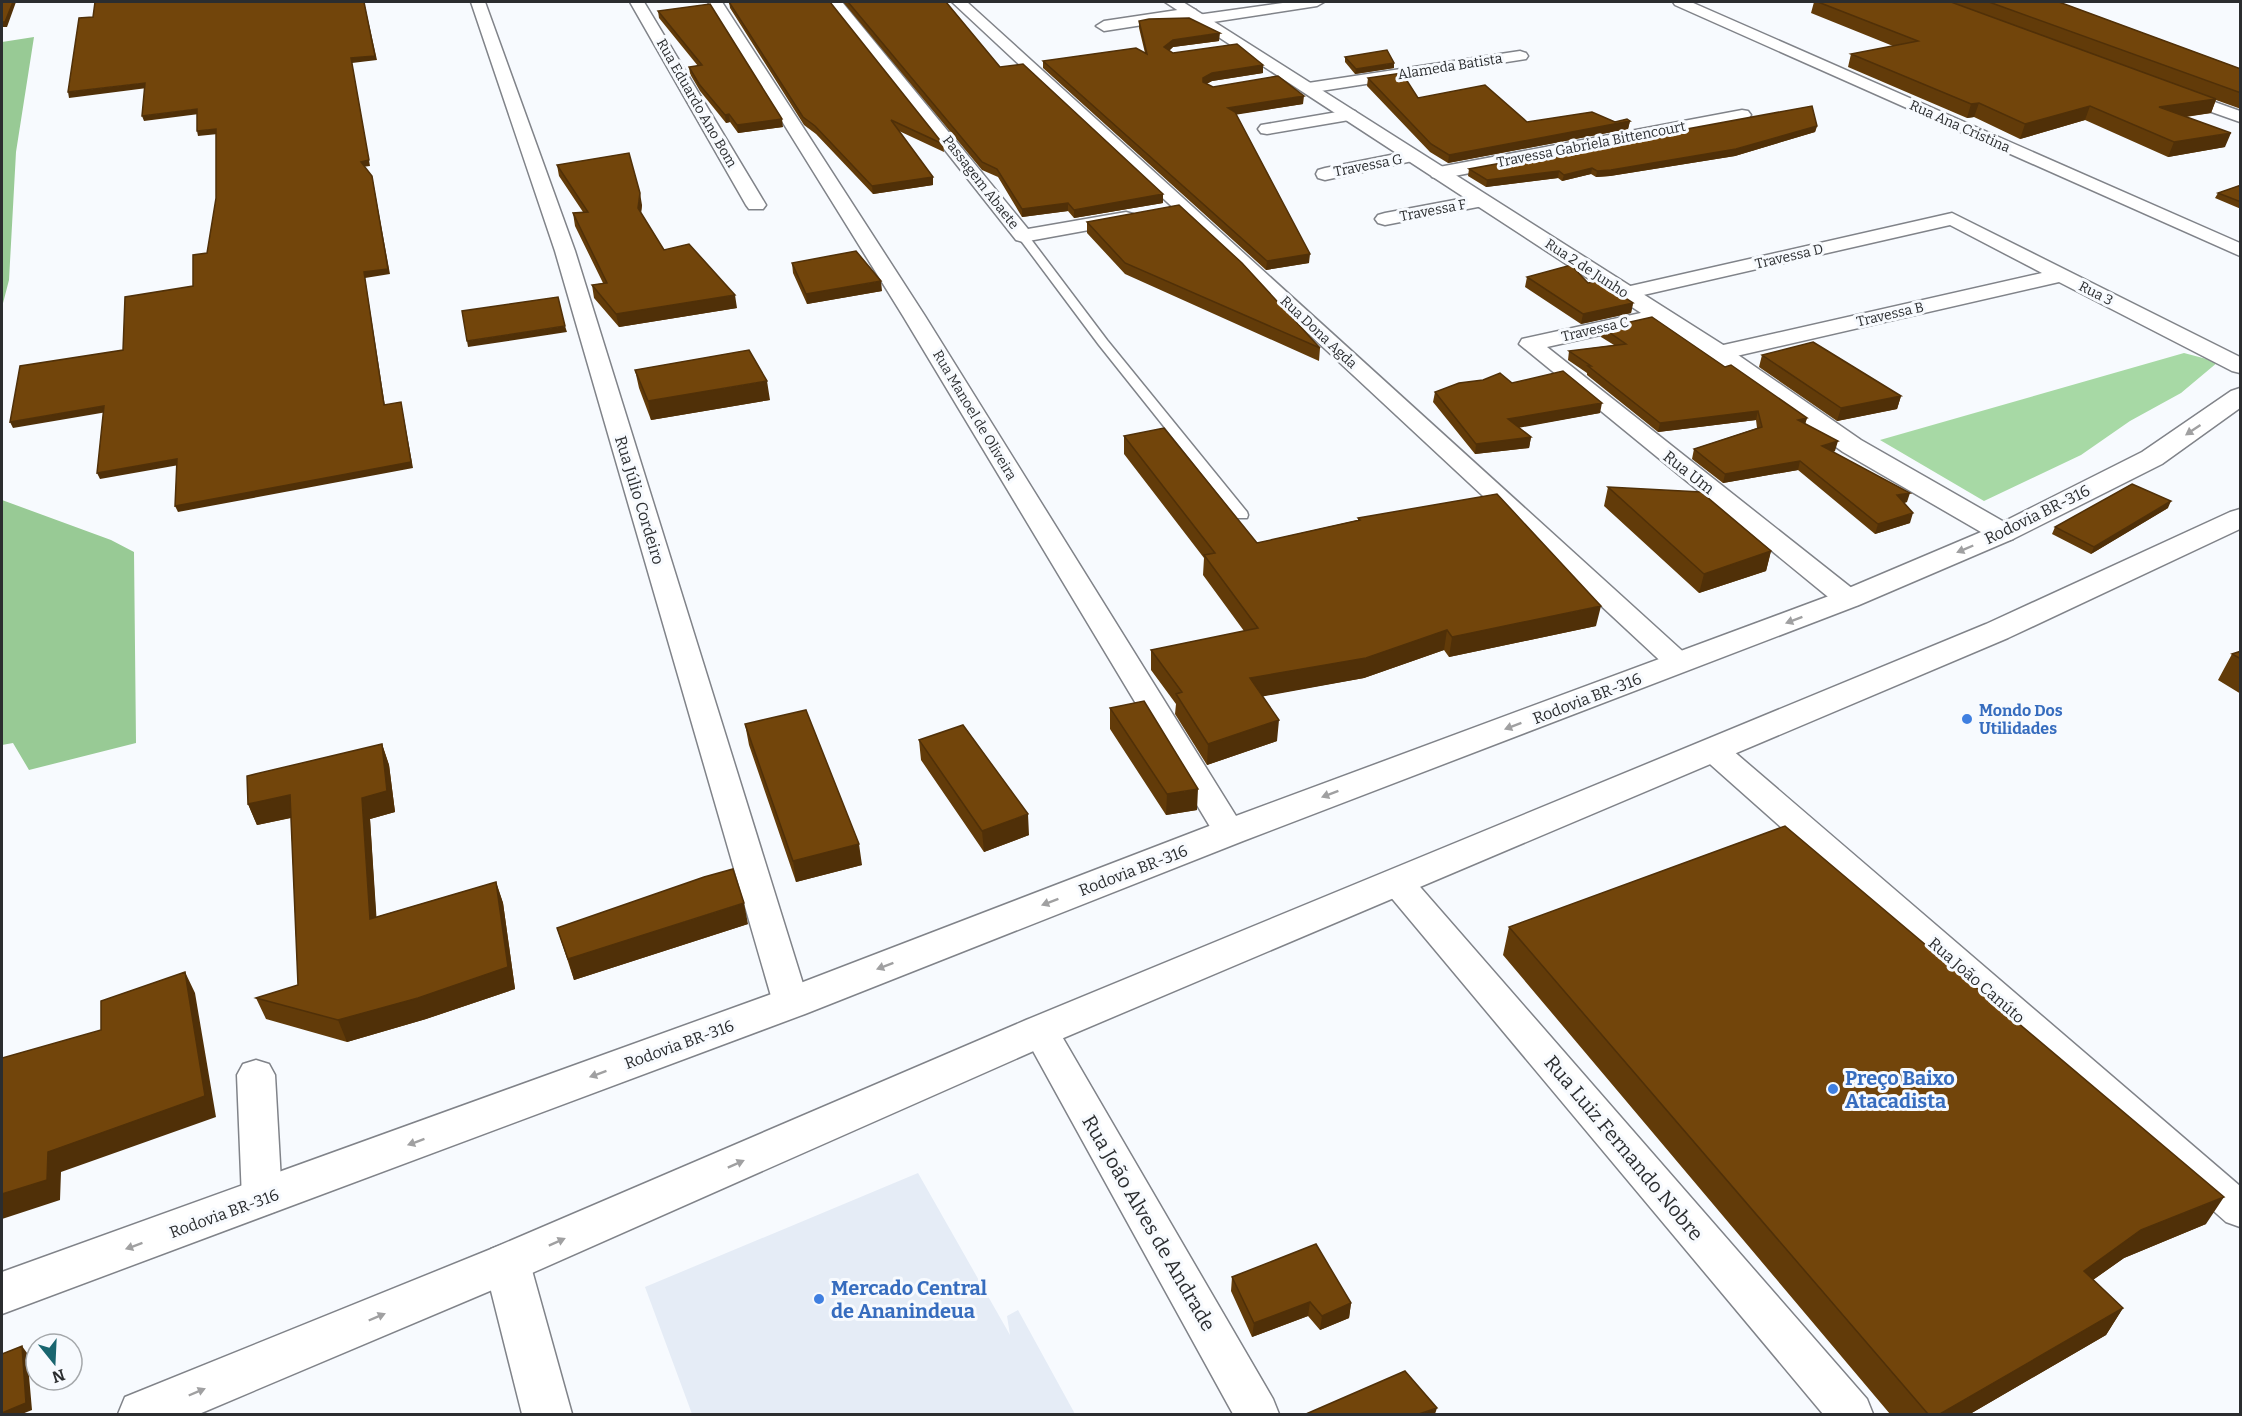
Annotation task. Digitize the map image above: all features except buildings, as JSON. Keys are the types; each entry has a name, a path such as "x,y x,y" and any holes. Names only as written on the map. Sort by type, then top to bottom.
{"main road":[{"name":"Rua 2 de Junho","path":"1188,11 1230,47 1277,78 1308,88 1719,353 1852,446 2003,532"},
{"name":"Rodovia BR-316","path":"2,1293 791,1003 1230,832 1848,599 2003,532 2152,458 2241,396"},
{"path":"143,1414 507,1263 1040,1031 1997,631 2241,518"},
{"path":"507,1263 547,1414"}],"street":[{"name":"Rua Júlio Cordeiro","path":"478,2 565,251 791,1003"},
{"name":"Rua Eduardo Ano Bom","path":"637,2 756,205"},
{"name":"Rua Manoel de Oliveira","path":"715,2 914,316 1230,832"},
{"name":"Passagem Abaete","path":"835,2 1023,236 1185,207"},
{"name":"Rua Dona Agda","path":"959,2 1180,206 1185,207 1679,663"},
{"path":"1104,26 1188,11 1317,2"},
{"name":"Rua Ana Cristina","path":"1680,2 2241,250"},
{"name":"Alameda Batista","path":"1308,88 1520,56"},
{"path":"2164,88 2241,117"},
{"path":"1266,129 1349,115"},
{"name":"Travessa Gabriela Bittencourt","path":"1439,172 1742,115"},
{"name":"Travessa G","path":"1325,174 1411,156"},
{"name":"Travessa F","path":"1385,219 1481,201"},
{"name":"Travessa D","path":"1626,293 1952,219"},
{"name":"Rua 3","path":"1952,219 2241,366"},
{"name":"Travessa B","path":"1719,353 2060,274"},
{"name":"Travessa C","path":"1530,344 1659,315"},
{"name":"Rua Um","path":"1530,344 1848,599"},
{"name":"Rua João Canúto","path":"1713,750 2241,1210"},
{"name":"Rua Luiz Fernando Nobre","path":"1396,881 1851,1414"},
{"name":"Rua João Alves de Andrade","path":"1040,1031 1257,1414"},
{"path":"256,1075 262,1199"}],"lane":[{"path":"1023,236 1067,298 1139,384 1242,515"}],"shaded area":[{"name":"Mercado Central de Ananindeua","path":"918,1173 1010,1335 1007,1316 1018,1310 1075,1414 692,1414 645,1287"}],"green space":[{"path":"34,37 16,152 9,280 2,307 2,42"},
{"path":"2184,353 2218,362 2181,393 2130,421 2081,455 1984,501 1880,440"},
{"path":"2,500 111,540 134,552 136,743 29,770 13,743 2,745"}],"place":[{"name":"Mondo Dos Utilidades","path":"1967,719"},
{"name":"Preço Baixo Atacadista","path":"1833,1089"},
{"name":"Mercado Central de Ananindeua","path":"819,1299"}]}
